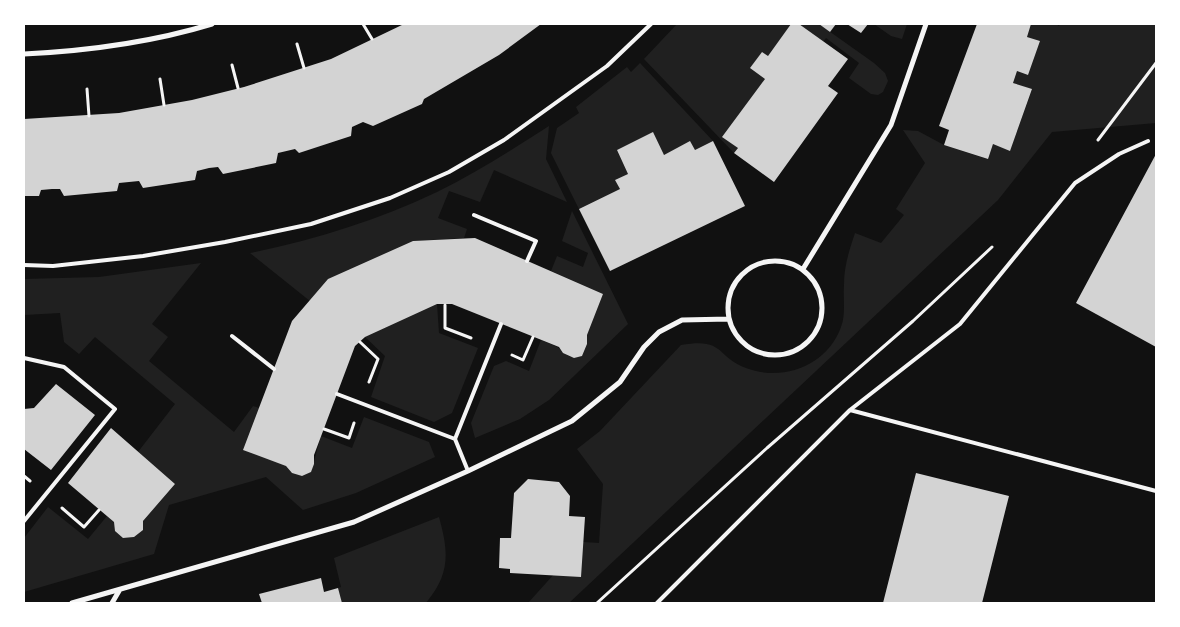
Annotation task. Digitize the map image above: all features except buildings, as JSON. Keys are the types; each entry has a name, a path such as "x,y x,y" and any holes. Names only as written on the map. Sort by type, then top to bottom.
{"street":[{"path":"24,54 62,52 128,42 192,30 212,24"},
{"path":"803,269 891,125 926,24"},
{"path":"782,261 803,269 817,284 823,304 820,323 810,340 793,352 773,355 754,350 738,337 729,319 729,296 736,282 740,276 759,263 782,261"},
{"path":"72,603 120,591 354,522 468,471 572,421 620,382 644,348 659,332 682,320 729,319"},
{"path":"112,603 120,591"}],"lane":[{"path":"24,265 63,265 143,256 225,242 311,224 390,198 449,172 504,140 607,66 651,24"},
{"path":"657,603 850,410 960,324 1075,183 1119,154 1148,140"},
{"path":"474,215 536,241 527,261"},
{"path":"468,471 455,439 501,324"},
{"path":"232,336 274,369"},
{"path":"24,358 64,367 115,409 24,521"},
{"path":"337,394 455,439"},
{"path":"850,410 1156,491"}],"path":[{"path":"363,24 372,40"},
{"path":"297,44 304,68"},
{"path":"1094,145 1156,62"},
{"path":"232,65 238,88"},
{"path":"160,79 164,105"},
{"path":"87,89 89,116"},
{"path":"597,603 767,448 913,321 998,241"}],"shaded area":[{"path":"677,24 791,24 768,56 762,52 751,68 765,79 723,137 738,148 734,153 644,59"},
{"path":"799,24 819,24 874,63 885,73 888,81 883,92 878,95 871,94 849,78 859,63 826,38 823,42"},
{"path":"874,24 907,24 902,39 891,36"},
{"path":"1031,24 1056,24 1059,26 1060,24 1156,24 1156,123 1052,132 998,200 569,603 528,603 583,542 599,543 603,484 577,449 600,431 681,345 695,343 713,346 736,364 760,372 774,373 789,371 815,361 834,341 843,322 845,271 855,233 881,243 904,215 896,209 925,163 903,130 918,131 944,145 987,159 993,144 1010,150 1032,90 1013,83 1017,71 1028,75 1040,41 1027,37"},
{"path":"640,63 713,141 695,150 690,142 664,155 653,133 617,150 628,174 616,180 620,189 579,209 551,153 557,128 579,113 576,107 627,67 631,72"},
{"path":"549,126 546,159 567,202 494,170 480,202 449,191 438,218 467,229 464,238 413,241 328,279 310,301 250,253 298,242 392,212 466,177"},
{"path":"572,211 628,324 549,400 520,419 475,438 471,423 494,366 506,361 529,371 541,340 561,349 570,356 582,356 587,344 587,335 603,294 551,271 557,256 583,267 588,253 562,241"},
{"path":"201,263 152,324 168,337 149,361 234,432 253,406 259,408 286,466 292,473 302,476 311,472 321,436 352,448 364,417 429,442 435,457 356,493 303,510 266,477 169,505 154,554 24,592 24,538 48,507 88,539 107,516 114,522 123,538 134,537 142,530 143,521 175,484 138,452 175,404 95,337 79,354 64,342 60,313 24,315 24,279 99,277"},
{"path":"437,304 439,333 478,348 452,413 434,422 371,397 385,356 365,337"},
{"path":"439,517 445,542 445,563 440,582 426,603 342,603 338,588 341,587 334,558"}]}
